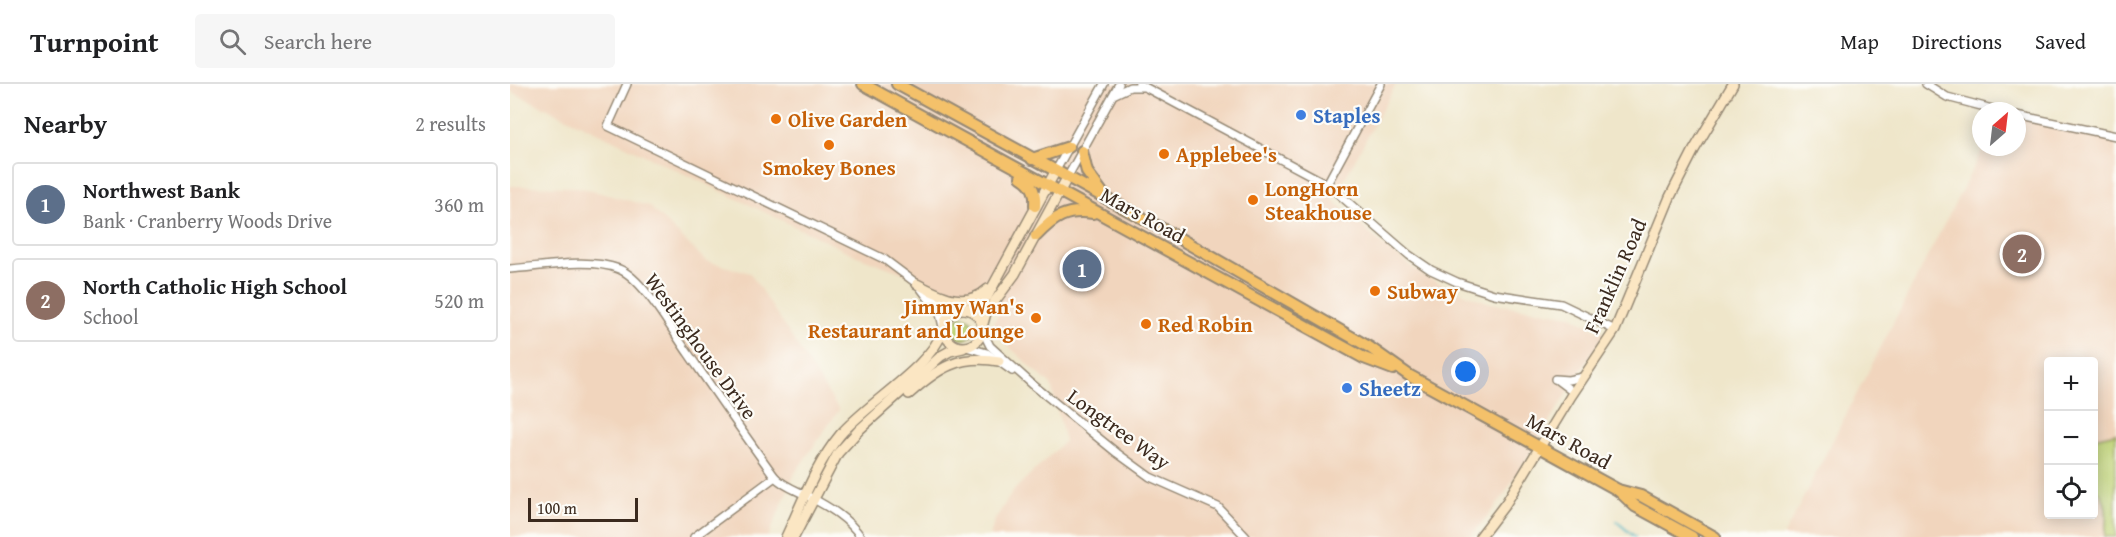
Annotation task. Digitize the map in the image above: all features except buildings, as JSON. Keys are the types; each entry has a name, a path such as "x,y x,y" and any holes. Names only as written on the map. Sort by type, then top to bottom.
{"main road":[{"name":"Mars Road","path":"863,84 1364,358 1407,374"},
{"name":"Mars Road","path":"897,84 1369,347 1407,374 1618,490 1641,496 1715,537"},
{"path":"940,125 983,156 1026,180 1035,194 1035,206"},
{"path":"1032,159 1069,147"},
{"path":"1082,151 1087,172 1108,200"},
{"path":"1036,236 1052,220 1065,214 1079,212 1100,214"},
{"name":"Mars Road","path":"1618,490 1635,506 1692,537"}],"street":[{"path":"627,84 608,126 884,259 943,304 971,311 978,316 990,346 1032,384"},
{"path":"1097,84 1097,98"},
{"path":"786,537 809,497 852,437 905,383 933,350 949,314 977,306 984,300 1104,84"},
{"path":"794,537 824,459 837,439 855,419 944,353 976,342 986,313 1015,274 1119,84"},
{"path":"1327,184 1381,84"},
{"name":"Franklin Road","path":"1480,537 1507,501 1573,392 1615,330 1674,189 1733,84"},
{"path":"1926,84 1947,97 1972,104"},
{"path":"1113,95 1130,87 1142,86 1327,184 1409,255 1431,270 1457,282 1494,294 1561,304 1615,330"},
{"path":"2026,117 2116,136"},
{"name":"Westinghouse Drive","path":"510,269 595,264 620,269 631,276 647,294 775,477 848,520 861,537"},
{"path":"918,284 941,295 965,300 980,296 994,283"},
{"path":"918,284 940,314 949,342 956,346 981,351 1032,384"},
{"path":"852,437 875,423 931,375 951,364 979,358 999,362"},
{"path":"1573,392 1555,379 1568,380 1583,377"},
{"name":"Longtree Way","path":"1032,384 1150,477 1218,507 1246,537"},
{"path":"694,537 775,477"}],"shaded area":[{"path":"510,84 1396,84 1333,200 1385,247 1425,276 1490,303 1572,316 1604,334 1500,501 1470,537 990,537 994,521 1014,490 1065,441 1051,385 1004,342 994,322 1002,307 980,292 965,296 857,256 510,91"},
{"path":"2026,117 2116,136 2116,537 1783,537 1979,156 2026,156"},
{"path":"510,186 578,187 649,206 706,261 750,273 839,410 795,473 768,537 510,537"}],"green space":[{"path":"963,317 971,320 974,328 971,336 963,339 955,336 952,328 955,320"},
{"path":"2116,433 2116,537 2105,537 2105,503 2098,491 2098,437"}],"waterway":[{"path":"1616,521 1635,537"}],"place":[{"name":"Staples","path":"1301,115"},
{"name":"Olive Garden","path":"776,119"},
{"name":"Smokey Bones","path":"829,145"},
{"name":"Applebee's","path":"1164,154"},
{"name":"LongHorn Steakhouse","path":"1253,200"},
{"name":"North Catholic High School","path":"2022,254"},
{"name":"Northwest Bank","path":"1082,269"},
{"name":"Subway","path":"1375,291"},
{"name":"Jimmy Wan's Restaurant and Lounge","path":"1036,318"},
{"name":"Red Robin","path":"1146,324"},
{"name":"Sheetz","path":"1347,388"}]}
